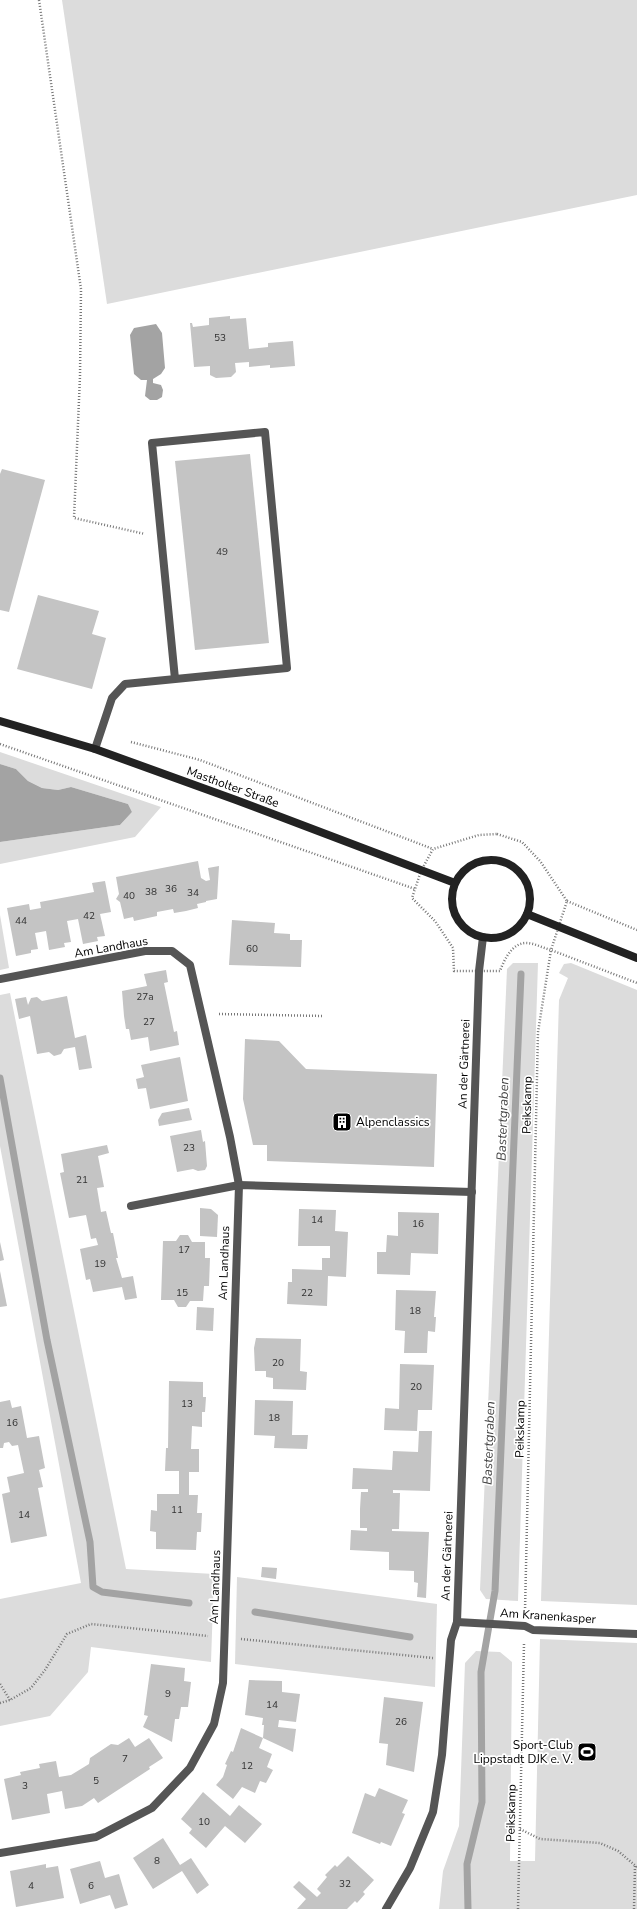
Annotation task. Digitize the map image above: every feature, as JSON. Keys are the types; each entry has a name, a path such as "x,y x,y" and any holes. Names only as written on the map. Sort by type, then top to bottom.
{"street":[{"path":"95,750 112,698 125,684 288,668 265,432 152,443 175,679"},
{"name":"Mastholter Straße","path":"0,721 95,750 236,800 455,883"},
{"path":"495,859 507,862 517,869 525,878 529,890 530,902 527,914 520,926 509,933 496,938 483,937 473,933 463,926 456,917 452,894 455,883 462,873 471,865 482,860 495,859"},
{"path":"527,914 637,958"},
{"name":"An der Gärtnerei","path":"386,1909 410,1868 433,1812 442,1755 451,1640 457,1622 479,971 483,937"},
{"name":"Am Landhaus","path":"0,979 145,951 172,951 190,965 202,1013 239,1185 223,1683 214,1724 190,1768 152,1808 96,1836 0,1853"},
{"path":"131,1206 239,1185 472,1192"},
{"name":"Am Kranenkasper","path":"457,1622 525,1626 533,1630 637,1634"}],"path":[{"path":"39,0 81,289 80,376 74,518 161,538"},
{"path":"128,741 200,760 433,849 479,834 497,834 522,842 540,861 567,901 637,930"},
{"path":"0,744 416,889"},
{"path":"433,849 421,871 412,898 435,921 453,948 454,971 500,971 504,958 515,948 526,943 551,950 637,983"},
{"name":"Peikskamp","path":"518,1909 538,1032 551,950 567,901"},
{"path":"202,1013 323,1016"},
{"path":"0,1684 10,1700"},
{"path":"520,1829 540,1840 600,1843 618,1851 636,1866 634,1909"}],"shaded area":[{"path":"62,0 637,0 637,195 107,304"},
{"path":"156,324 162,333 165,368 161,374 153,379 153,383 161,385 163,390 162,397 157,400 150,400 145,396 147,380 141,380 134,374 130,335 134,328"},
{"path":"0,752 161,807 135,837 0,864 0,842 120,825 132,812 128,804 71,787 58,790 42,788 28,781 16,769 0,764"},
{"path":"0,764 16,769 28,781 42,788 58,790 71,787 128,804 132,812 120,825 0,842"},
{"path":"0,915 9,968 0,970"},
{"path":"513,963 538,963 518,1601 486,1599 480,1590 507,969"},
{"path":"571,963 637,990 637,1605 541,1601 559,1000 568,978 559,973 564,964"},
{"path":"10,993 126,1569 214,1574 211,1662 91,1647 88,1672 50,1716 0,1726 0,1599 81,1583 0,1146 0,995"},
{"path":"237,1577 437,1604 435,1687 235,1664"},
{"path":"540,1639 637,1643 637,1909 439,1909 443,1871 459,1826 465,1663 476,1651 500,1652 512,1662 510,1861 535,1861"}],"building":[{"path":"230,316 230,319 246,318 249,349 268,347 268,343 293,341 295,366 270,368 270,365 249,367 249,362 235,363 236,372 231,377 216,378 210,375 210,366 194,367 190,323 192,323 193,327 209,325 209,318"},
{"path":"250,454 269,643 195,650 175,461"},
{"path":"2,469 45,480 9,612 0,610 0,474"},
{"path":"38,595 99,611 92,634 106,638 92,689 17,669"},
{"path":"198,861 201,878 206,881 210,880 208,868 219,866 217,899 197,904 198,908 186,911 174,913 173,909 157,912 157,916 134,921 133,917 124,919 120,902 116,899 119,894 116,877"},
{"path":"105,881 111,912 100,914 105,936 97,937 98,941 83,944 78,919 67,921 71,942 64,943 65,947 49,950 46,931 35,933 38,949 31,950 31,953 16,956 7,908 29,904 30,910 41,908 40,902 94,892 92,883"},
{"path":"232,920 275,923 274,933 290,934 290,940 302,940 301,967 229,965"},
{"path":"166,970 168,982 164,983 174,1032 177,1031 179,1045 150,1051 148,1037 131,1040 129,1029 126,1029 122,991 147,986 144,974"},
{"path":"67,996 75,1038 86,1035 92,1068 79,1070 75,1047 64,1049 61,1054 54,1056 49,1052 37,1054 30,1016 19,1019 15,999 26,997 28,1005 31,998 37,997 42,1001"},
{"name":"Alpenclassics","path":"245,1039 279,1041 306,1069 437,1074 434,1167 267,1161 267,1145 253,1145 243,1099"},
{"path":"180,1057 188,1101 150,1109 146,1088 138,1089 136,1079 144,1077 141,1065"},
{"path":"189,1108 192,1120 159,1126 158,1120 162,1113"},
{"path":"201,1130 203,1142 205,1141 207,1166 205,1170 198,1171 193,1169 177,1172 170,1136"},
{"path":"107,1145 109,1153 98,1156 104,1187 97,1188 101,1212 106,1211 111,1233 113,1233 118,1258 116,1258 122,1278 133,1276 137,1298 125,1300 122,1287 93,1292 90,1279 86,1280 80,1249 98,1245 96,1238 91,1239 86,1215 69,1218 60,1173 64,1172 61,1154"},
{"path":"200,1208 211,1209 218,1215 217,1237 200,1236"},
{"path":"299,1209 336,1210 335,1231 348,1232 346,1277 328,1276 327,1306 287,1304 288,1282 292,1282 292,1269 322,1270 322,1258 330,1258 330,1246 298,1246"},
{"path":"398,1212 439,1213 438,1254 411,1253 410,1275 377,1274 377,1252 386,1252 387,1235 398,1236"},
{"path":"180,1235 188,1235 192,1242 205,1242 205,1258 210,1258 209,1286 204,1286 203,1301 190,1301 186,1307 178,1307 174,1300 161,1300 163,1241 176,1241"},
{"path":"0,1242 4,1260 0,1261"},
{"path":"0,1271 7,1306 0,1307"},
{"path":"396,1290 436,1291 434,1317 436,1317 435,1332 428,1331 427,1353 404,1353 405,1331 395,1330"},
{"path":"197,1307 214,1308 213,1331 196,1330"},
{"path":"256,1338 301,1339 300,1371 307,1372 306,1390 273,1389 273,1378 266,1377 266,1371 255,1371 254,1348"},
{"path":"400,1364 434,1365 432,1410 418,1410 417,1431 384,1430 385,1408 399,1409"},
{"path":"169,1381 203,1382 203,1397 206,1397 205,1412 202,1412 202,1427 192,1426 191,1449 199,1449 199,1472 189,1472 189,1495 198,1495 197,1513 202,1513 201,1532 197,1532 196,1550 156,1549 156,1532 150,1531 151,1510 157,1511 157,1494 179,1494 179,1471 165,1471 166,1448 168,1448"},
{"path":"10,1400 12,1408 21,1406 27,1438 39,1436 45,1468 39,1470 43,1487 38,1488 47,1536 11,1543 2,1494 10,1492 7,1477 24,1473 18,1445 12,1446 9,1442 4,1443 3,1448 0,1448 0,1402"},
{"path":"255,1400 293,1401 292,1435 308,1435 307,1449 274,1448 275,1436 254,1435"},
{"path":"419,1431 432,1431 430,1491 393,1490 393,1493 400,1493 399,1529 392,1529 392,1531 429,1532 426,1598 417,1597 418,1583 414,1582 414,1571 389,1570 389,1552 350,1550 351,1530 367,1531 367,1528 360,1528 360,1509 361,1492 368,1492 368,1489 352,1489 353,1468 392,1470 393,1451 418,1452"},
{"path":"262,1567 277,1568 276,1579 261,1577"},
{"path":"151,1664 185,1668 184,1681 191,1682 188,1707 181,1707 179,1719 175,1719 172,1742 143,1727 148,1716 144,1715"},
{"path":"249,1680 282,1681 282,1692 300,1694 296,1722 279,1720 278,1727 296,1729 293,1752 263,1738 263,1718 245,1715"},
{"path":"384,1697 423,1702 414,1772 386,1765 388,1744 379,1743"},
{"path":"241,1728 263,1738 259,1748 272,1754 267,1767 273,1770 266,1783 260,1781 255,1793 242,1787 233,1799 216,1785 223,1777 227,1765 225,1764 231,1751 233,1752"},
{"path":"129,1738 135,1747 149,1738 163,1758 149,1767 150,1769 98,1803 94,1798 82,1806 65,1809 62,1791 47,1794 50,1813 12,1820 4,1779 21,1775 20,1772 40,1768 39,1764 56,1761 59,1777 71,1775 89,1764 90,1758 111,1744 118,1745"},
{"path":"379,1788 408,1800 402,1813 405,1814 391,1846 381,1842 380,1844 352,1833 365,1793 375,1797"},
{"path":"203,1792 230,1816 239,1805 262,1824 245,1843 225,1826 206,1848 189,1833 192,1829 181,1819"},
{"path":"163,1838 180,1865 191,1858 209,1885 197,1894 182,1871 153,1889 133,1858"},
{"path":"348,1856 374,1880 363,1892 365,1894 357,1903 355,1901 347,1909 297,1909 306,1899 293,1887 299,1881 317,1897 321,1893 317,1889 327,1877 325,1875 335,1865 337,1867"},
{"path":"100,1861 105,1878 119,1874 128,1905 115,1909 110,1895 80,1904 70,1869"},
{"path":"46,1864 46,1868 58,1866 64,1898 16,1907 10,1871"}],"waterway":[{"name":"Bastertgraben","path":"468,1909 467,1864 482,1802 481,1672 495,1591 521,974"},
{"path":"0,1078 47,1340 90,1542 93,1587 102,1592 189,1603"},
{"path":"255,1612 410,1637"}],"place":[{"name":"Alpenclassics","path":"342,1122"},
{"name":"Sport-Club Lippstadt DJK e. V.","path":"587,1752"}]}
